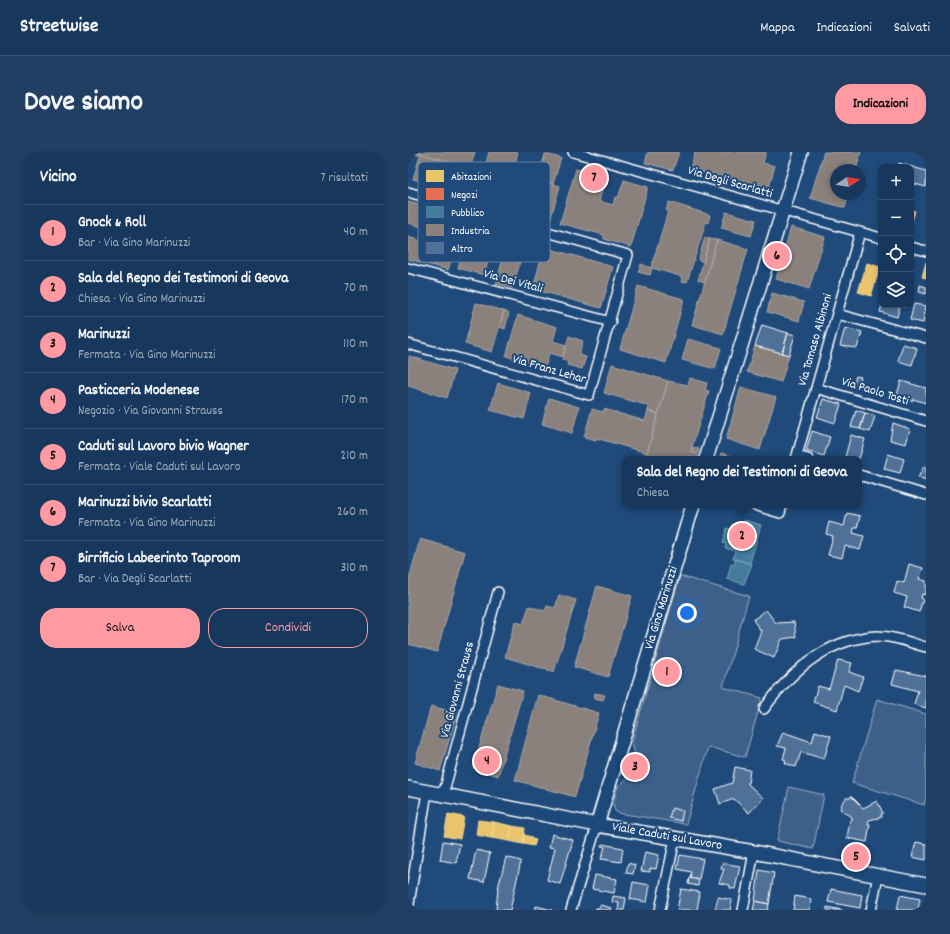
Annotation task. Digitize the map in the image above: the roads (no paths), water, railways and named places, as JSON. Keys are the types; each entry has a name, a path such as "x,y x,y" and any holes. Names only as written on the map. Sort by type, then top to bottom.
{"street":[{"name":"Via Degli Scarlatti","path":"573,152 878,237"},
{"path":"707,456 800,152"},
{"name":"Via Franz Lehar","path":"408,192 418,195"},
{"name":"Via Tomaso Albinoni","path":"796,456 860,232"},
{"name":"Via Franz Lehar","path":"408,344 589,395 628,255 550,233"},
{"path":"914,248 926,251"},
{"name":"Via Dei Vitali","path":"408,268 610,322"},
{"path":"837,314 926,338"},
{"name":"Via Paolo Tosti","path":"816,388 926,421"},
{"path":"862,476 926,495"},
{"name":"Via Gino Marinuzzi","path":"597,825 692,508"},
{"name":"Via Giovanni Strauss","path":"443,795 498,592"},
{"path":"764,710 779,689 794,672 813,658 835,646 856,639 879,636 926,647"},
{"name":"Viale Caduti sul Lavoro","path":"408,788 597,825 754,852 926,885"},
{"path":"408,910 427,792"},
{"path":"571,910 597,825"},
{"path":"660,910 675,839"},
{"path":"743,910 754,852"},
{"path":"871,910 878,876"}],"place":[{"name":"Birrificio Labeerinto Taproom","path":"594,178"},
{"name":"Marinuzzi bivio Scarlatti","path":"777,256"},
{"name":"Sala del Regno dei Testimoni di Geova","path":"742,536"},
{"name":"Gnock & Roll","path":"667,672"},
{"name":"Pasticceria Modenese","path":"487,761"},
{"name":"Marinuzzi","path":"635,767"},
{"name":"Caduti sul Lavoro bivio Wagner","path":"856,857"}]}
